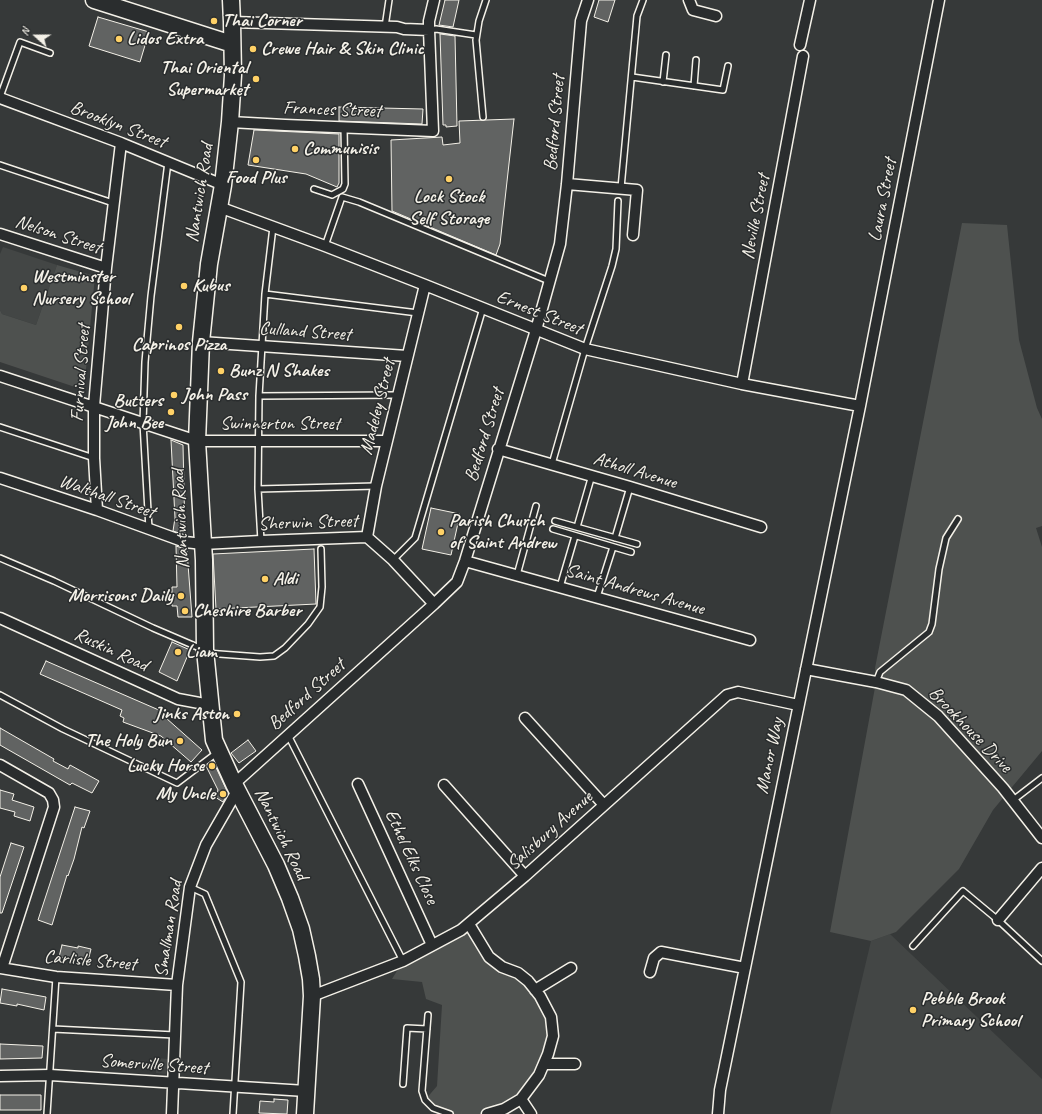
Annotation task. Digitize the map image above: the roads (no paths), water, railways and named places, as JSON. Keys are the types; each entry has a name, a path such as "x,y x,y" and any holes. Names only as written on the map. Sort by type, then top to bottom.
{"main road":[{"path":"95,0 232,44"},
{"name":"Nantwich Road","path":"230,0 233,75 230,122 223,185 209,264 201,342 197,441 203,544 205,652 214,740 235,787 276,865 296,914 308,956 312,996 305,1114"}],"street":[{"path":"232,22 385,26 404,29 428,30 434,0"},
{"name":"Bedford Street","path":"235,787 288,735 457,582 465,561 498,449 536,330 560,244 567,184 581,20 588,0"},
{"path":"689,0 694,10 716,16"},
{"path":"800,45 810,0"},
{"name":"Laura Street","path":"860,406 939,0"},
{"name":"Frances Street","path":"230,122 433,131 428,30"},
{"name":"Neville Street","path":"742,384 803,56"},
{"name":"Brooklyn Street","path":"0,98 121,143 223,185"},
{"name":"Furnival Street","path":"97,510 94,458 94,406 106,268 121,143"},
{"path":"567,184 637,190 633,235"},
{"name":"Ernest Street","path":"219,207 425,285 585,350 742,384 860,406"},
{"name":"Nelson Street","path":"0,234 106,268"},
{"name":"Madeley Street","path":"366,537 386,441 425,285"},
{"name":"Culland Street","path":"201,342 407,356"},
{"name":"Swinnerton Street","path":"0,376 197,441 386,441"},
{"name":"Manor Way","path":"718,1114 720,1090 860,406"},
{"name":"Atholl Avenue","path":"498,449 761,527"},
{"name":"Walthall Street","path":"0,478 97,510 185,542 203,544"},
{"name":"Sherwin Street","path":"203,544 366,537 393,560 434,604"},
{"name":"Saint Andrews Avenue","path":"465,561 750,640"},
{"name":"Ruskin Road","path":"0,618 178,699 210,705"},
{"name":"Brookhouse Drive","path":"806,669 876,682 906,690 938,716 1002,788 1042,838"},
{"name":"Salisbury Avenue","path":"312,996 403,961 462,930 604,806 727,695 738,692 798,705"},
{"path":"525,718 604,806"},
{"path":"0,765 49,793 53,800 54,807 1,968"},
{"name":"Ethel Elks Close","path":"358,784 432,945"},
{"path":"444,785 525,876"},
{"name":"Smallman Road","path":"172,1114 177,985 190,887 206,845 235,787"},
{"path":"998,920 1042,868"},
{"path":"469,924 489,957 502,966 518,972 528,981 540,996 551,1017 553,1036 548,1054 539,1075 521,1099 504,1109 487,1114"},
{"path":"650,972 654,958 661,952 745,968"},
{"name":"Carlisle Street","path":"1,968 56,977 177,985"},
{"path":"535,990 571,968"},
{"path":"544,1064 575,1064"},
{"name":"Somerville Street","path":"0,1076 50,1075 234,1088 306,1091"},
{"path":"521,1099 531,1114"}],"lane":[{"path":"385,26 389,0"},
{"path":"482,117 476,35 486,0"},
{"path":"621,188 637,16 643,0"},
{"path":"428,30 436,29 476,35"},
{"path":"0,98 20,42 50,53"},
{"path":"663,82 666,55"},
{"path":"694,86 696,60"},
{"path":"632,77 723,90 728,66"},
{"path":"314,189 332,195 343,189 345,184 344,127"},
{"path":"149,529 143,423 147,331 168,162"},
{"path":"0,165 113,203"},
{"path":"325,246 342,197 358,202 549,281"},
{"path":"552,464 585,350 612,266 616,248 618,200"},
{"path":"261,541 258,489 259,396 265,294 274,228"},
{"path":"265,294 418,313"},
{"path":"393,560 415,538 483,308"},
{"path":"259,396 398,396"},
{"path":"0,427 94,458"},
{"path":"577,527 592,476"},
{"path":"258,489 376,486"},
{"path":"615,538 630,487"},
{"path":"516,575 536,506"},
{"path":"876,682 880,672 929,632 932,624 939,569 946,538 958,519"},
{"path":"555,521 637,544"},
{"path":"553,529 631,552"},
{"path":"560,587 575,536"},
{"path":"597,597 613,547"},
{"path":"0,558 54,581 205,652 274,656 285,648 308,624 320,607 322,587 321,549"},
{"path":"0,695 63,729 177,783 219,751"},
{"path":"288,735 403,961"},
{"path":"1012,801 1042,778"},
{"path":"190,887 205,894 241,982 233,1114"},
{"path":"913,946 963,891 998,920 1042,961"},
{"path":"47,1114 56,977"},
{"path":"428,1015 422,1091 425,1100 433,1108 450,1114"},
{"path":"403,1084 407,1028 426,1029"},
{"path":"53,1029 175,1035"}],"place":[{"name":"Thai Corner","path":"214,21"},
{"name":"Lidos Extra","path":"119,39"},
{"name":"Crewe Hair & Skin Clinic","path":"253,49"},
{"name":"Thai Oriental Supermarket","path":"256,79"},
{"name":"Communisis","path":"295,149"},
{"name":"Food Plus","path":"256,160"},
{"name":"Lock Stock Self Storage","path":"449,179"},
{"name":"Kubus","path":"184,286"},
{"name":"Westminster Nursery School","path":"24,288"},
{"name":"Caprinos Pizza","path":"179,327"},
{"name":"Bunz N Shakes","path":"221,371"},
{"name":"John Pass","path":"174,395"},
{"name":"Butters John Bee","path":"171,412"},
{"name":"Parish Church of Saint Andrew","path":"441,532"},
{"name":"Aldi","path":"265,579"},
{"name":"Morrisons Daily","path":"181,596"},
{"name":"Cheshire Barber","path":"185,611"},
{"name":"Liam","path":"178,652"},
{"name":"Jinks Aston","path":"237,714"},
{"name":"The Holy Bun","path":"180,741"},
{"name":"Lucky Horse","path":"212,766"},
{"name":"My Uncle","path":"223,794"},
{"name":"Pebble Brook Primary School","path":"913,1010"}]}
